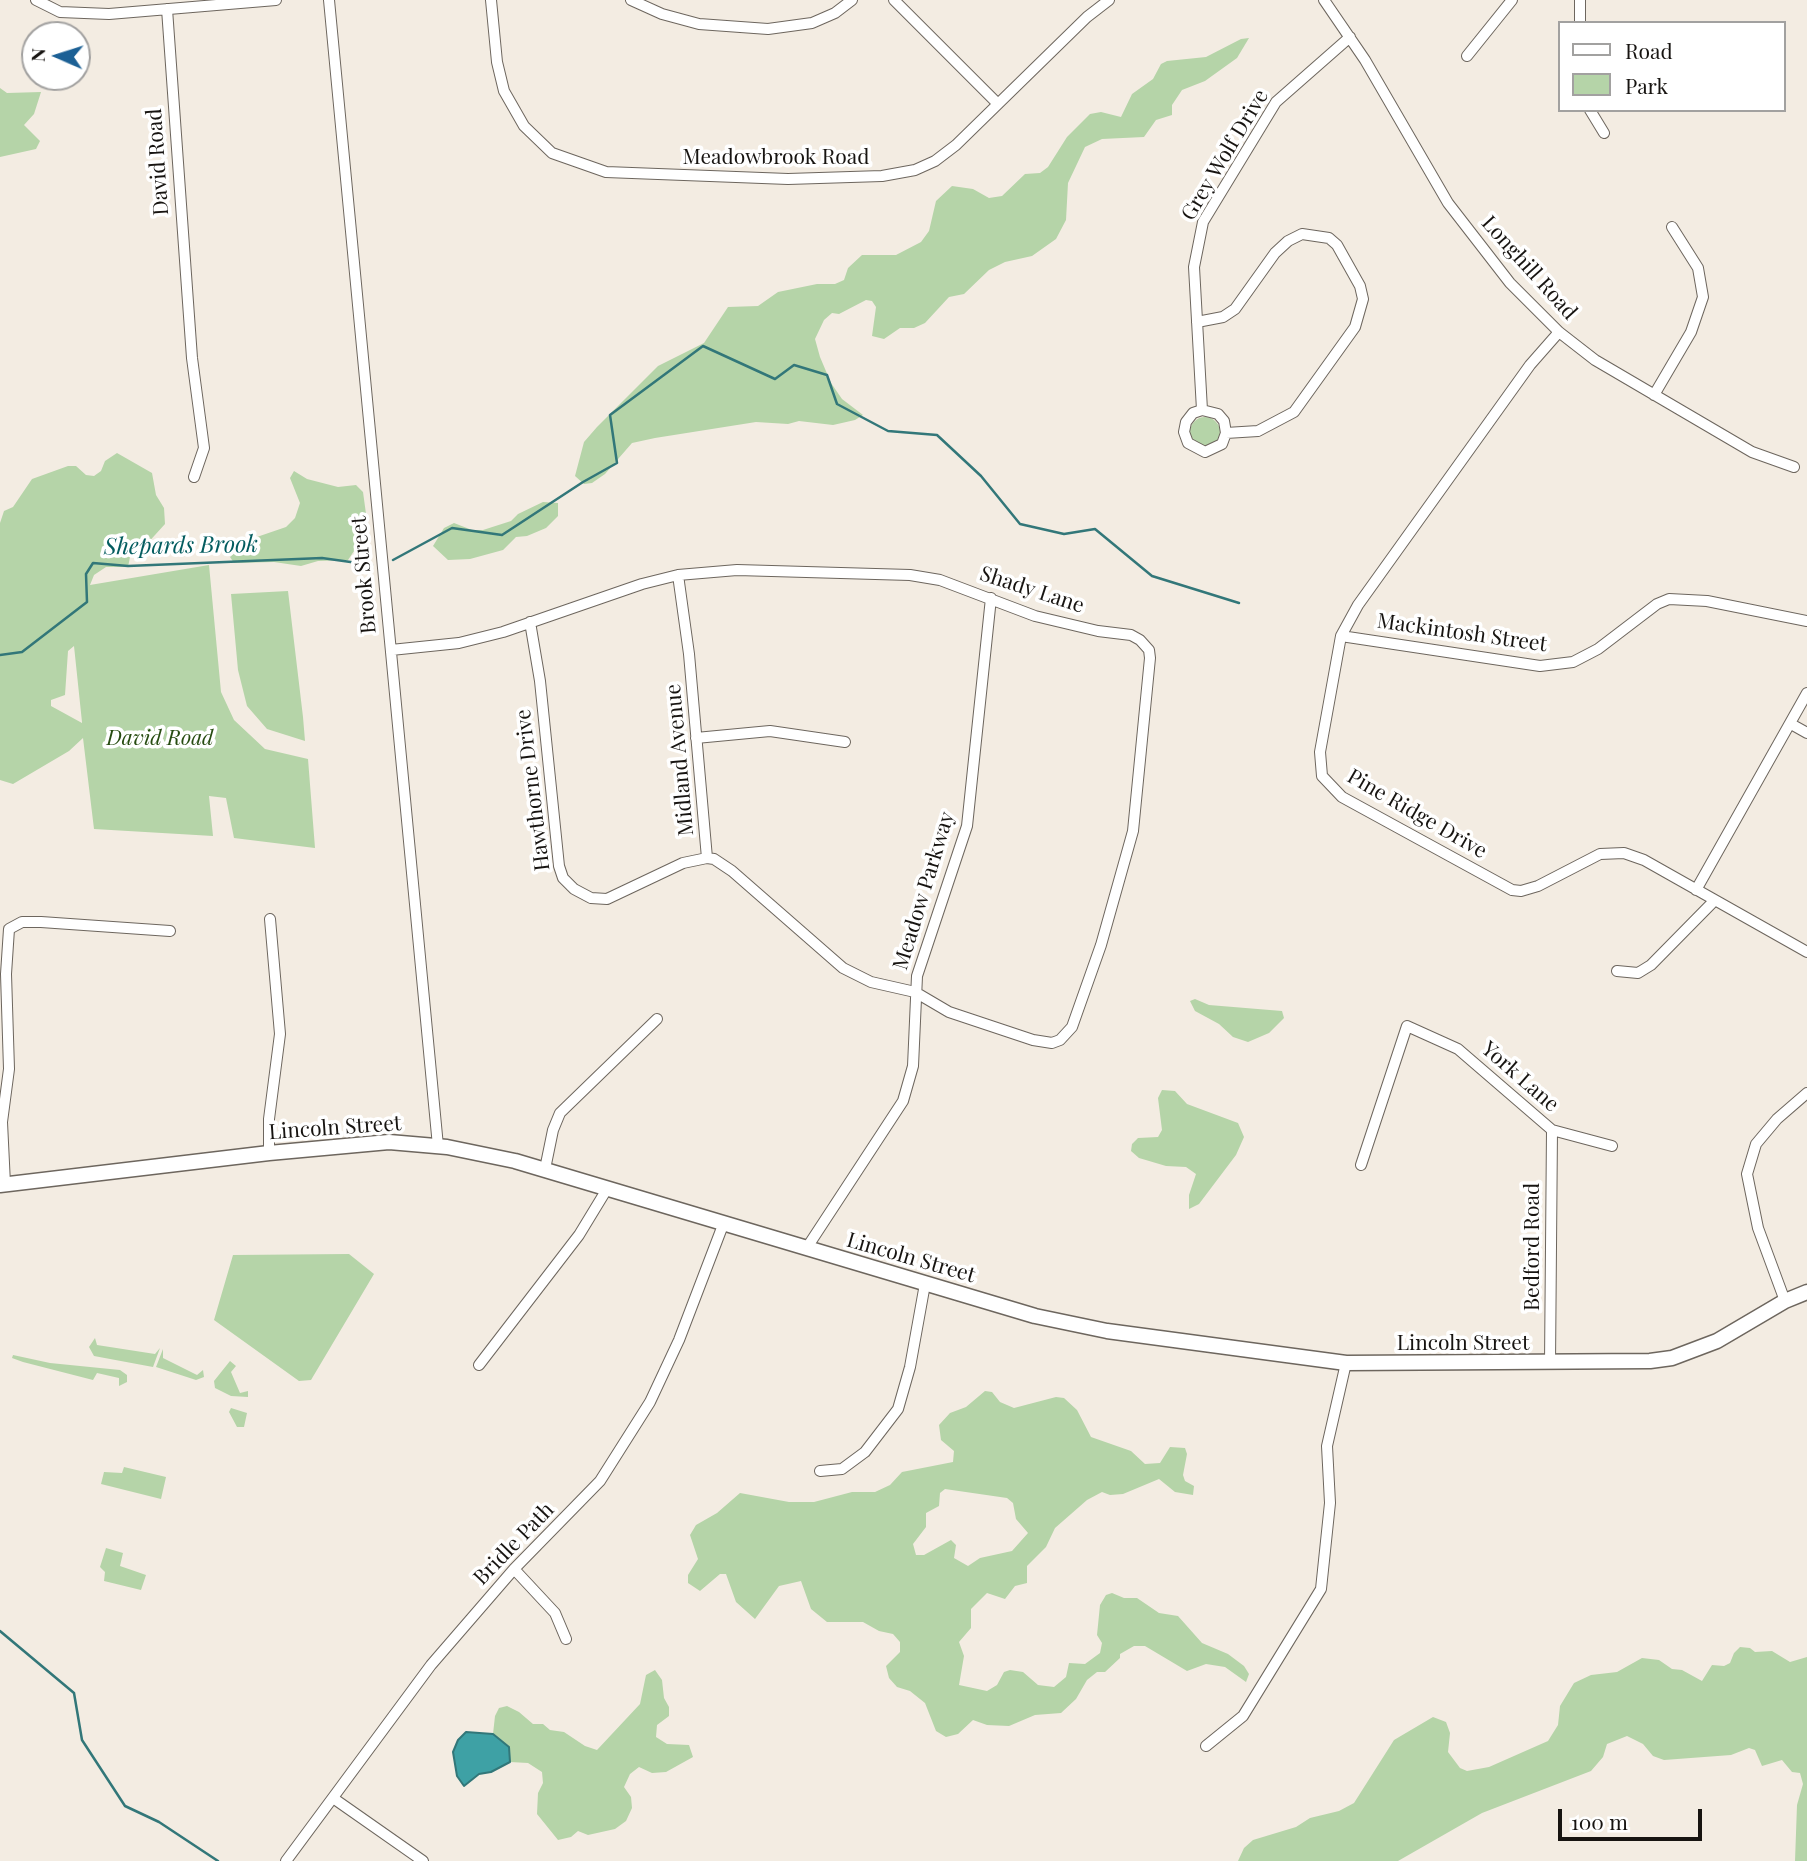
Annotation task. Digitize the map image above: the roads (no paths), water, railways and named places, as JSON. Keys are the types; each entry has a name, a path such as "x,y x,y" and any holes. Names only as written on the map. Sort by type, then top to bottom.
{"main road":[{"name":"Lincoln Street","path":"3,1184 389,1142 438,1146 482,1153 545,1170 806,1250 1035,1316 1107,1331 1346,1363 1622,1363 1672,1358 1717,1341 1785,1301 1807,1292"}],"street":[{"path":"36,0 50,9 71,13 109,14 276,0"},
{"name":"Brook Street","path":"329,0 438,1146"},
{"name":"Meadowbrook Road","path":"491,0 500,76 514,111 544,147 589,169 629,174 788,180 904,172 935,161 1087,17 1109,0"},
{"path":"631,0 662,14 699,24 768,29 812,23 835,13 852,0"},
{"path":"894,0 998,104"},
{"name":"Longhill Road","path":"1324,0 1350,37 1448,203 1510,283 1559,332 1595,360 1752,452 1794,467"},
{"path":"1467,56 1512,0"},
{"path":"1580,0 1580,21"},
{"name":"David Road","path":"167,9 192,358 204,448 194,477"},
{"name":"Grey Wolf Drive","path":"1202,410 1194,267 1203,222 1276,102 1350,37"},
{"path":"1592,112 1604,133"},
{"path":"1654,395 1691,332 1703,297 1698,268 1672,227"},
{"path":"1197,322 1223,317 1234,309 1275,253 1288,241 1302,234 1329,238 1337,245 1360,286 1363,299 1355,327 1294,412 1258,431 1226,433"},
{"name":"Pine Ridge Drive","path":"1559,332 1530,365 1358,604 1341,636 1320,752 1322,776 1342,797 1512,890 1521,891 1538,886 1589,859 1611,852 1644,860 1807,952"},
{"path":"1202,410 1218,414 1224,421 1226,433 1214,450 1205,452 1188,443 1184,432 1186,422 1193,413 1202,410"},
{"name":"Shady Lane","path":"391,650 459,643 678,575 737,570 910,575 940,580 1035,616 1131,635 1149,650 1149,682 1133,831 1093,968 1072,1027 1060,1040 1052,1043 1033,1040 949,1012 915,992"},
{"name":"Midland Avenue","path":"678,575 689,653 707,858 714,859 732,871 843,968 871,982 915,992"},
{"name":"Meadow Parkway","path":"806,1250 903,1101 913,1066 915,992 918,976 967,826 991,598"},
{"name":"Mackintosh Street","path":"1341,636 1540,666 1573,662 1598,649 1657,604 1669,599 1707,601 1807,621"},
{"name":"Hawthorne Drive","path":"530,622 540,681 559,866 563,878 574,889 591,898 607,899 683,863 707,858"},
{"path":"1696,890 1807,693"},
{"path":"1791,724 1807,733"},
{"path":"696,738 770,731 845,743"},
{"path":"1617,971 1638,973 1651,964 1714,901"},
{"path":"269,1153 269,1119 280,1034 270,919"},
{"path":"3,1184 2,1122 9,1069 6,974 9,929 22,922 41,922 170,931"},
{"path":"545,1170 553,1130 560,1113 657,1019"},
{"name":"York Lane","path":"1361,1165 1407,1026 1458,1049 1552,1130 1612,1146"},
{"path":"1785,1301 1758,1228 1747,1174 1756,1144 1777,1119 1807,1093"},
{"name":"Bedford Road","path":"1550,1363 1552,1130"},
{"path":"479,1365 579,1235 607,1189"},
{"name":"Bridle Path","path":"286,1861 431,1664 514,1569 600,1482 650,1402 679,1340 723,1225"},
{"path":"820,1471 842,1469 865,1452 898,1409 911,1367 925,1284"},
{"path":"1206,1746 1243,1716 1321,1589 1330,1503 1327,1446 1346,1363"},
{"path":"514,1569 555,1613 566,1639"},
{"path":"333,1798 423,1861"}],"water":[{"path":"466,1732 493,1734 509,1747 510,1762 491,1772 479,1774 464,1786 457,1776 453,1752 458,1740"}],"waterway":[{"name":"Shepards Brook","path":"393,560 452,528 502,535 617,463 610,415 703,346 775,379 794,365 827,375 837,404 888,431 937,435 981,476 1020,524 1064,534 1095,529 1152,576 1239,603"},
{"name":"Shepards Brook","path":"0,655 22,652 87,602 86,574 93,563 128,566 322,558 372,565"},
{"path":"0,1631 74,1693 82,1740 125,1806 159,1822 218,1861"}]}
